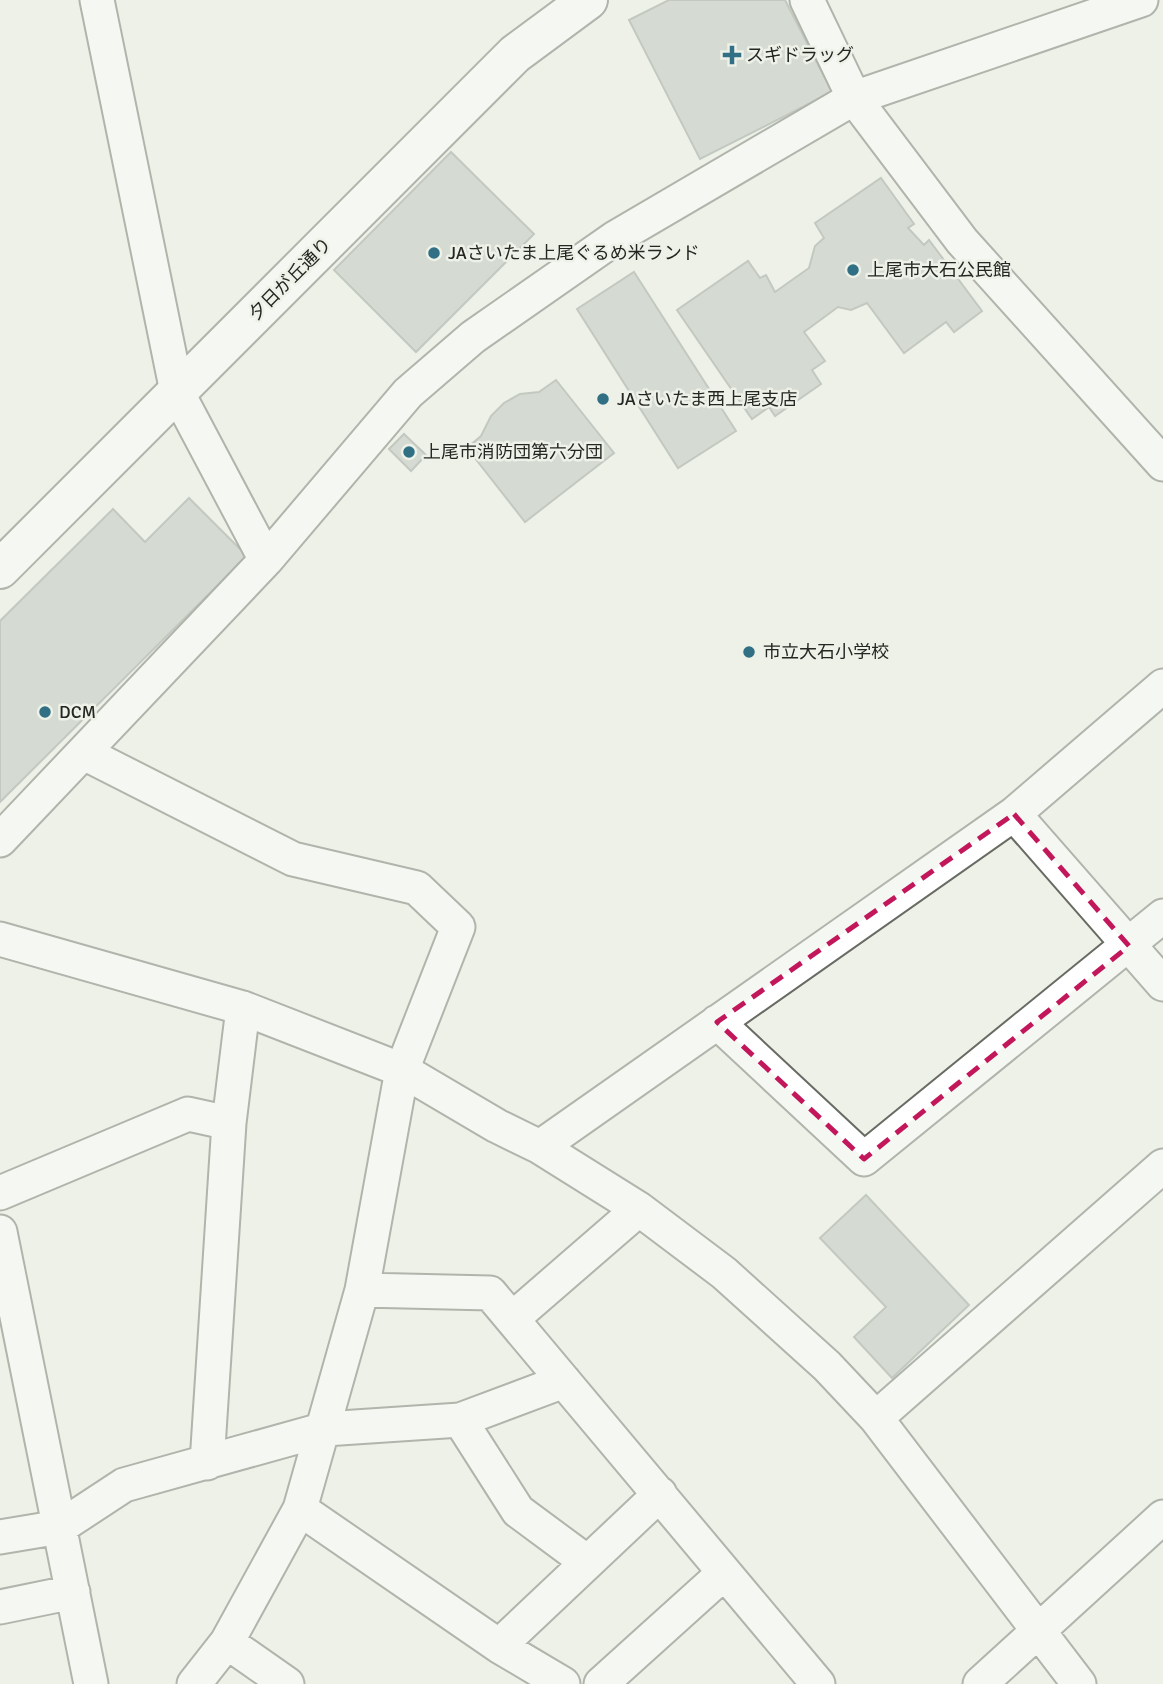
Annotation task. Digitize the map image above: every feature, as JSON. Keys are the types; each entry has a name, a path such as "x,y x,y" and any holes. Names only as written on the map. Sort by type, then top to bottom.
{"main road":[{"name":"夕日が丘通り","path":"0,569 515,54 588,0"}],"street":[{"path":"97,0 177,392 266,560"},
{"path":"807,0 855,98 962,241 1163,464"},
{"path":"0,840 266,560 408,393 473,337 615,238 855,98 1141,0"},
{"path":"540,1147 1014,814 1163,685"},
{"path":"84,753 293,859 416,888 458,927 402,1070 362,1290 325,1429 300,1509 227,1642 194,1684"},
{"path":"1014,814 1163,984"},
{"path":"717,1022 864,1158 1163,916"},
{"path":"0,939 243,1008 402,1070 497,1126 540,1147 639,1209 724,1273 827,1366 876,1418 1079,1684"},
{"path":"207,1463 229,1123 243,1008"},
{"path":"0,1193 188,1114 229,1123"},
{"path":"876,1418 1163,1166"},
{"path":"512,1319 639,1209"},
{"path":"0,1232 91,1684"},
{"path":"362,1290 490,1293 818,1684"},
{"path":"0,1537 60,1527 124,1485 325,1429 460,1420 564,1381"},
{"path":"460,1420 518,1511 587,1562"},
{"path":"499,1646 660,1494"},
{"path":"300,1509 499,1646 563,1684"},
{"path":"980,1684 1163,1517"},
{"path":"601,1684 724,1573"},
{"path":"0,1607 73,1591"},
{"path":"227,1642 287,1684"}],"highlighted area":[{"path":"1014,814 1129,946 864,1159 717,1022"}],"building":[{"path":"669,0 785,0 832,92 700,159 629,20"},
{"path":"451,152 534,234 416,352 334,270"},
{"path":"881,178 914,224 908,228 924,245 929,240 982,311 954,332 946,322 904,353 867,303 851,310 838,307 804,332 825,361 812,370 821,384 775,416 769,407 752,419 677,310 748,261 760,278 766,275 775,292 809,268 815,246 824,238 815,223"},
{"path":"634,272 736,431 678,468 577,309"},
{"path":"556,380 614,453 525,522 467,448 481,436 491,416 504,403 520,394 539,392"},
{"path":"404,434 426,455 411,471 389,449"},
{"name":"DCM","path":"189,498 247,556 0,802 0,621 113,509 145,542"},
{"path":"866,1195 969,1305 892,1378 854,1337 886,1307 820,1238"}],"place":[{"name":"スギドラッグ","path":"732,55"},
{"name":"JAさいたま上尾ぐるめ米ランド","path":"434,253"},
{"name":"上尾市大石公民館","path":"853,270"},
{"name":"JAさいたま西上尾支店","path":"603,399"},
{"name":"上尾市消防団第六分団","path":"409,452"},
{"name":"市立大石小学校","path":"749,652"},
{"name":"DCM","path":"45,712"}]}
